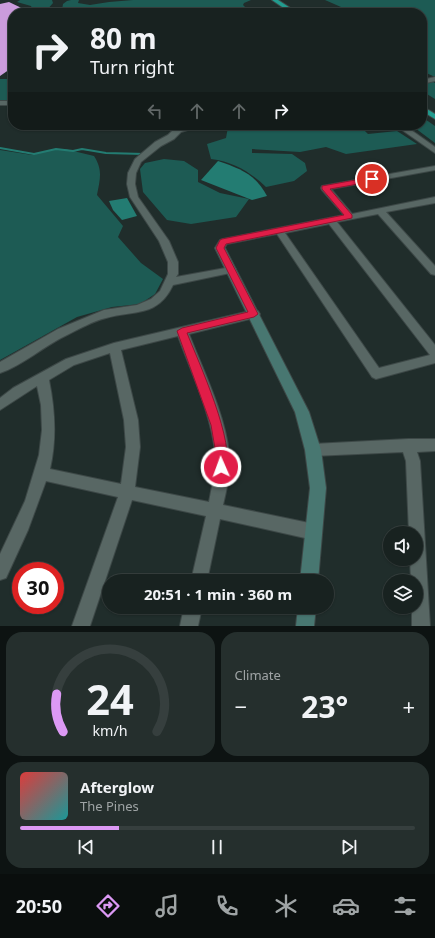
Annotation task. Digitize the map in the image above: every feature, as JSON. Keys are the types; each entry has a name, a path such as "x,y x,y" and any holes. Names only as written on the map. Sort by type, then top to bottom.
{"highway":[{"path":"272,2 284,8"},
{"path":"427,112 435,118"}],"street":[{"path":"0,368 62,332 104,314 139,309 155,302 164,293 171,281 173,274 173,262 164,241 134,197 131,184 132,173 138,161 153,150 158,144 171,137 178,130"},
{"path":"406,130 435,151"},
{"path":"349,216 325,188 435,168"},
{"path":"310,574 318,488 313,450 302,412 220,248 222,242 431,201 435,210"},
{"path":"380,211 435,272"},
{"path":"331,220 435,353"},
{"path":"279,231 376,374 435,358"},
{"path":"171,281 179,281 231,270"},
{"path":"0,405 70,362 114,347 254,314"},
{"path":"182,331 217,425 222,454 221,480 200,574"},
{"path":"81,626 127,492 133,447 131,420 114,347"},
{"path":"0,572 32,505 43,474 49,432 46,392 42,378"},
{"path":"408,445 413,461 421,626"},
{"path":"313,450 435,445"},
{"path":"43,474 314,532"},
{"path":"189,626 192,614"},
{"path":"305,626 306,614"}],"shaded area":[{"path":"20,0 52,0 53,3 49,8 32,8 31,6 17,2"},
{"path":"79,0 78,3 90,5 133,0 251,0 244,3 243,5 246,8 62,8 63,4 67,1"},
{"path":"325,0 435,0 435,77 427,73 427,8 341,7"},
{"path":"427,78 435,83 435,99 427,94"},
{"path":"0,79 8,79 8,101 0,100"},
{"path":"427,120 435,126 435,143 418,130 427,130"},
{"path":"227,130 364,130 368,134 397,131 417,144 346,154 326,147 300,152 252,149 252,153 292,154 305,163 307,171 294,181 266,187 241,168 219,160 211,159 207,144 226,138"},
{"path":"56,149 65,149 94,156 100,170 97,195 123,226 118,237 141,263 163,279 155,294 140,304 112,307 77,317 0,360 0,150 32,155"},
{"path":"164,159 184,161 198,170 198,182 220,193 249,199 236,217 191,224 167,220 143,192 140,169 145,163"},
{"path":"218,161 247,173 258,182 267,196 252,200 201,180"},
{"path":"127,198 137,216 122,220 113,210 109,201"}],"building":[{"path":"9,2 22,8 8,8 8,70 0,76 0,4"}],"waterway":[{"path":"0,148 34,154 56,149 73,151 82,149 106,153 144,154"}],"route":[{"path":"221,467 222,454 217,425 182,331 254,314 220,248 222,242 349,216 325,188 372,179"}]}
